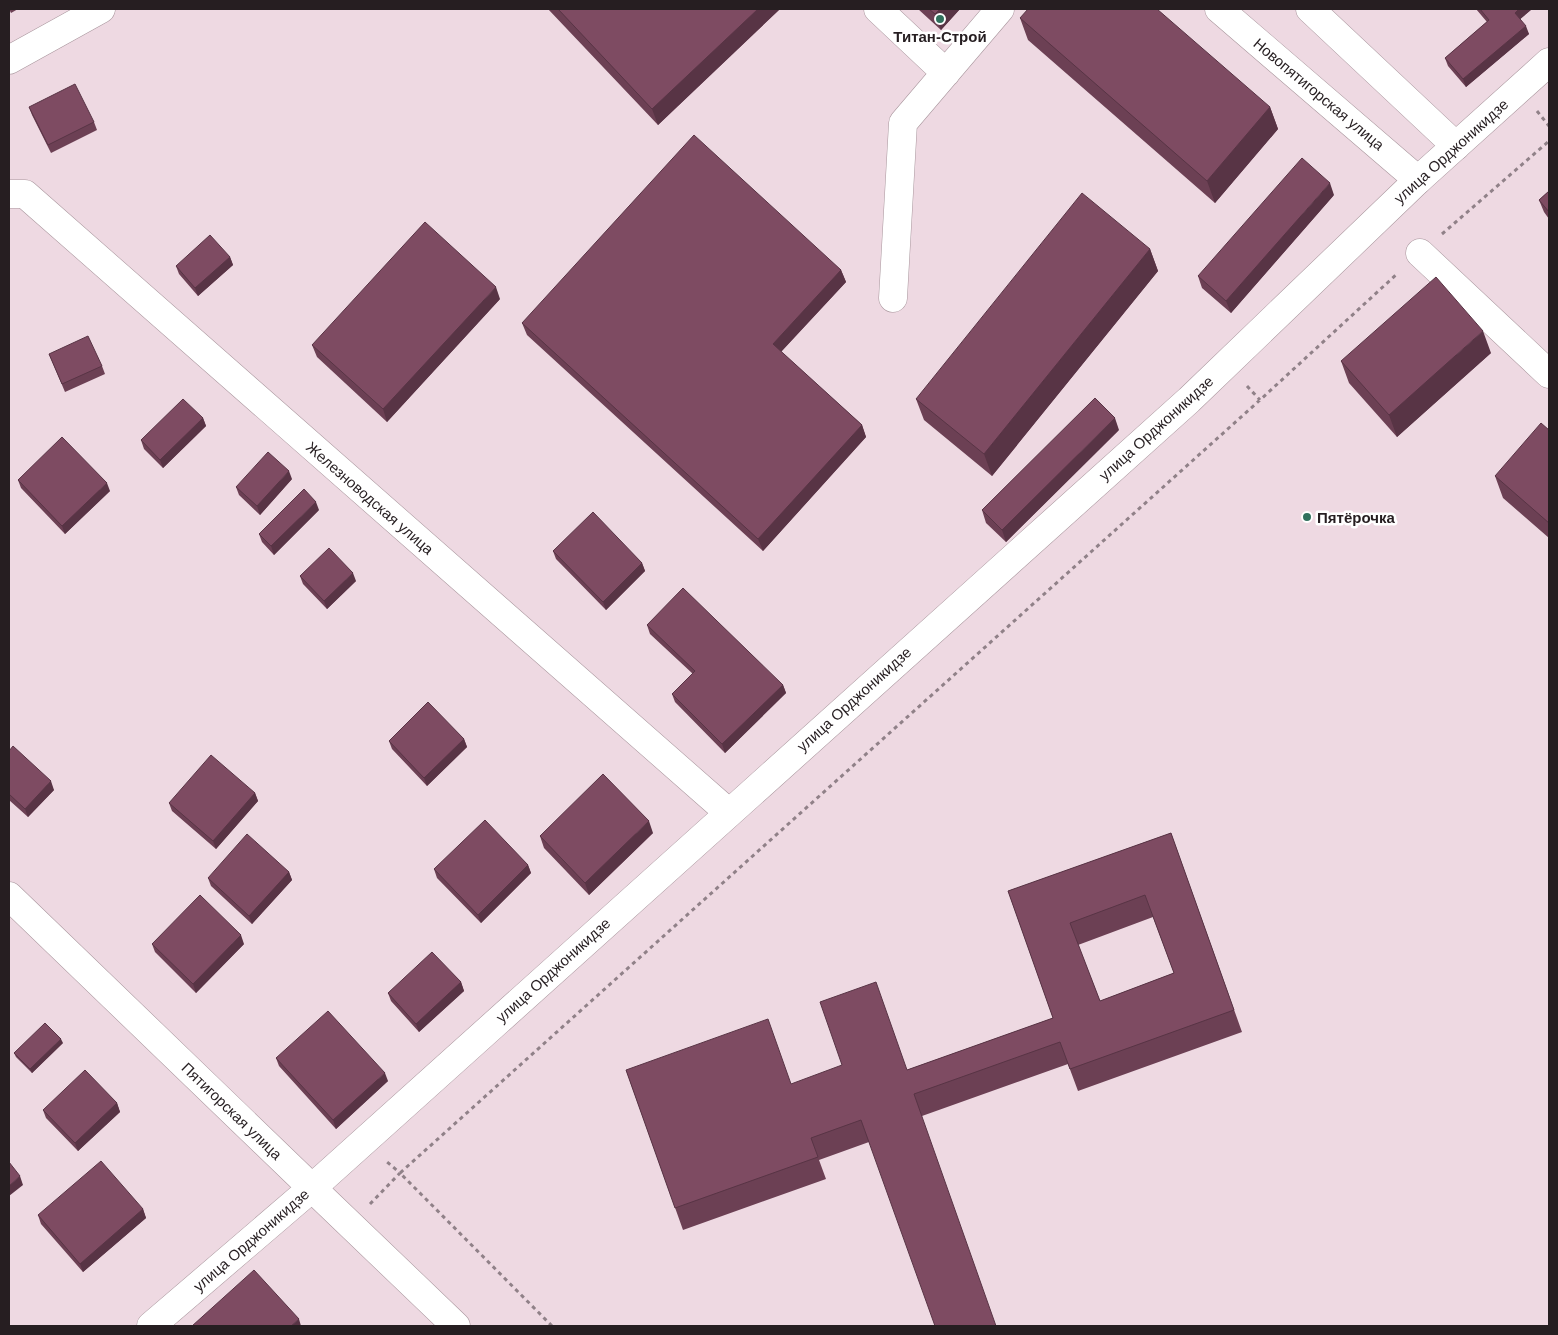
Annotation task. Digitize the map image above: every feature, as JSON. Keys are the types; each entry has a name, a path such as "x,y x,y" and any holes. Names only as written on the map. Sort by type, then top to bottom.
{"main road":[{"path":"9,60 101,9"},
{"path":"878,9 946,73"},
{"path":"893,298 903,123 1000,9"},
{"name":"Новопятигорская улица","path":"1219,9 1418,180"},
{"path":"1310,9 1456,146"},
{"name":"улица Орджоникидзе","path":"152,1326 312,1188 728,812 1189,400 1418,180 1549,62"},
{"name":"Железноводская улица","path":"9,194 25,194 728,812"},
{"path":"1420,253 1549,374"},
{"name":"Пятигорская улица","path":"9,896 456,1326"}],"path":[{"path":"350,1224 400,1173 1260,400 1420,253 1549,141"},
{"path":"400,1173 552,1326"}],"building":[{"path":"558,9 758,9 652,109"},
{"path":"929,9 940,9 935,14"},
{"path":"1028,9 1157,9 1270,107 1207,181 1020,18"},
{"path":"1480,9 1519,9 1515,13 1526,26 1463,79 1445,58 1489,20"},
{"path":"75,84 94,122 48,145 29,107"},
{"path":"694,135 841,270 773,344 862,425 758,539 522,323"},
{"path":"1302,158 1330,183 1226,301 1198,276"},
{"path":"1549,191 1549,212 1539,200"},
{"path":"1082,193 1150,249 984,454 916,399"},
{"path":"425,222 496,287 383,409 312,345"},
{"path":"210,235 230,257 195,288 176,266"},
{"path":"1436,277 1483,331 1389,415 1341,361"},
{"path":"88,336 102,366 62,384 49,354"},
{"path":"1095,398 1115,418 1002,530 982,510"},
{"path":"183,399 203,418 160,460 141,440"},
{"path":"1541,423 1549,430 1549,523 1495,476"},
{"path":"62,437 107,483 62,526 18,480"},
{"path":"268,452 289,471 257,506 236,487"},
{"path":"304,489 316,502 271,546 259,534"},
{"path":"593,512 642,563 603,602 553,551"},
{"path":"329,548 353,573 324,601 300,576"},
{"path":"683,588 783,685 722,744 672,694 695,671 647,625"},
{"path":"428,702 464,739 424,778 389,741"},
{"path":"13,746 51,781 25,809 9,794 9,751"},
{"path":"211,755 255,793 213,841 169,803"},
{"path":"603,774 649,821 585,883 540,836"},
{"path":"485,820 528,865 478,915 434,869"},
{"path":"1171,833 1234,1010 1070,1069 1060,1042 914,1094 996,1326 935,1326 861,1120 811,1138 818,1157 675,1208 626,1070 768,1019 791,1084 842,1065 820,1002 876,982 907,1070 1053,1018 1008,891","holes":["1145,895 1174,973 1100,1001 1070,923"]},
{"path":"247,834 289,872 249,916 208,878"},
{"path":"200,895 241,935 193,984 152,944"},
{"path":"432,952 461,982 416,1024 388,993"},
{"path":"328,1011 385,1073 333,1120 276,1058"},
{"path":"45,1023 61,1039 30,1069 14,1053"},
{"path":"85,1070 117,1103 75,1143 43,1110"},
{"path":"101,1161 143,1209 80,1264 38,1215"},
{"path":"9,1162 20,1176 9,1186"},
{"path":"254,1270 299,1319 291,1326 192,1326"}],"place":[{"name":"Титан-Строй","path":"940,19"},
{"name":"Пятёрочка","path":"1307,517"}]}
